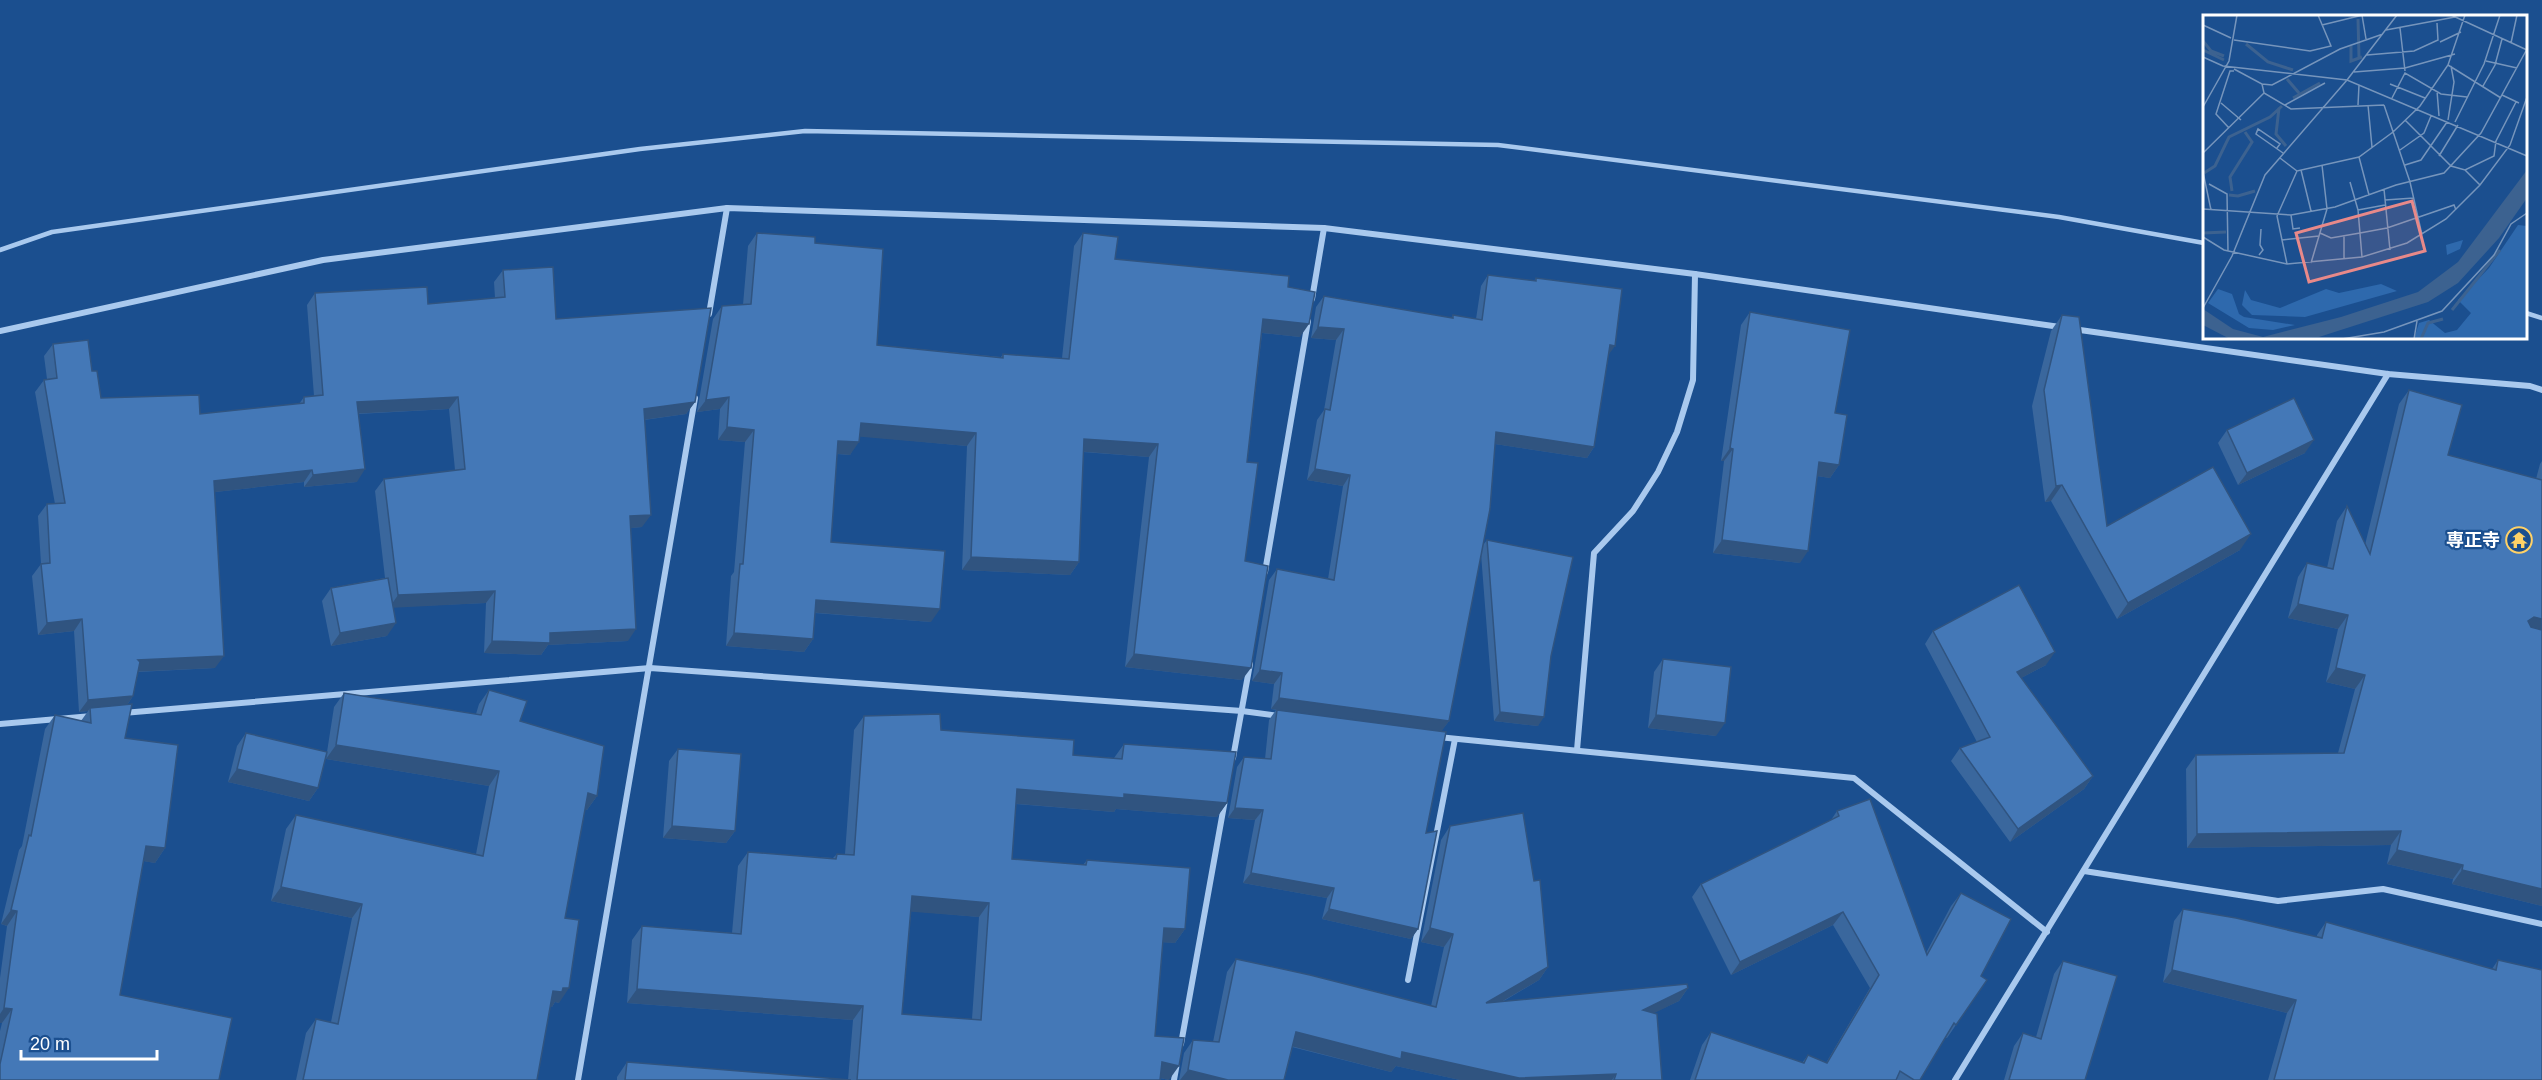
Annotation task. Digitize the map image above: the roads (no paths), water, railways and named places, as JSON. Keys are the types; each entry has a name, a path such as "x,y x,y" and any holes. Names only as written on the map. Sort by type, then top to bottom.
{"street":[{"path":"707,326 727,208"},
{"path":"0,332 323,260 727,208 1324,228 1695,274 2388,374 2530,386 2542,390"},
{"path":"1264,581 1324,228"},
{"path":"1577,750 1594,553 1633,511 1658,472 1677,432 1693,380 1695,274"},
{"path":"1955,1080 2388,374"},
{"path":"578,1080 697,385"},
{"path":"1231,768 1252,652"},
{"path":"118,714 650,668 1242,711 1289,717"},
{"path":"0,724 94,716"},
{"path":"1431,736 1854,778 2047,932"},
{"path":"1408,980 1455,739"},
{"path":"1174,1080 1227,792"},
{"path":"2084,871 2278,901 2383,889 2542,924"}],"lane":[{"path":"0,250 52,232 640,149 805,130 1498,145 2059,217 2203,243"},
{"path":"2527,313 2542,318"}],"place":[{"name":"専正寺","path":"2519,540"}]}
